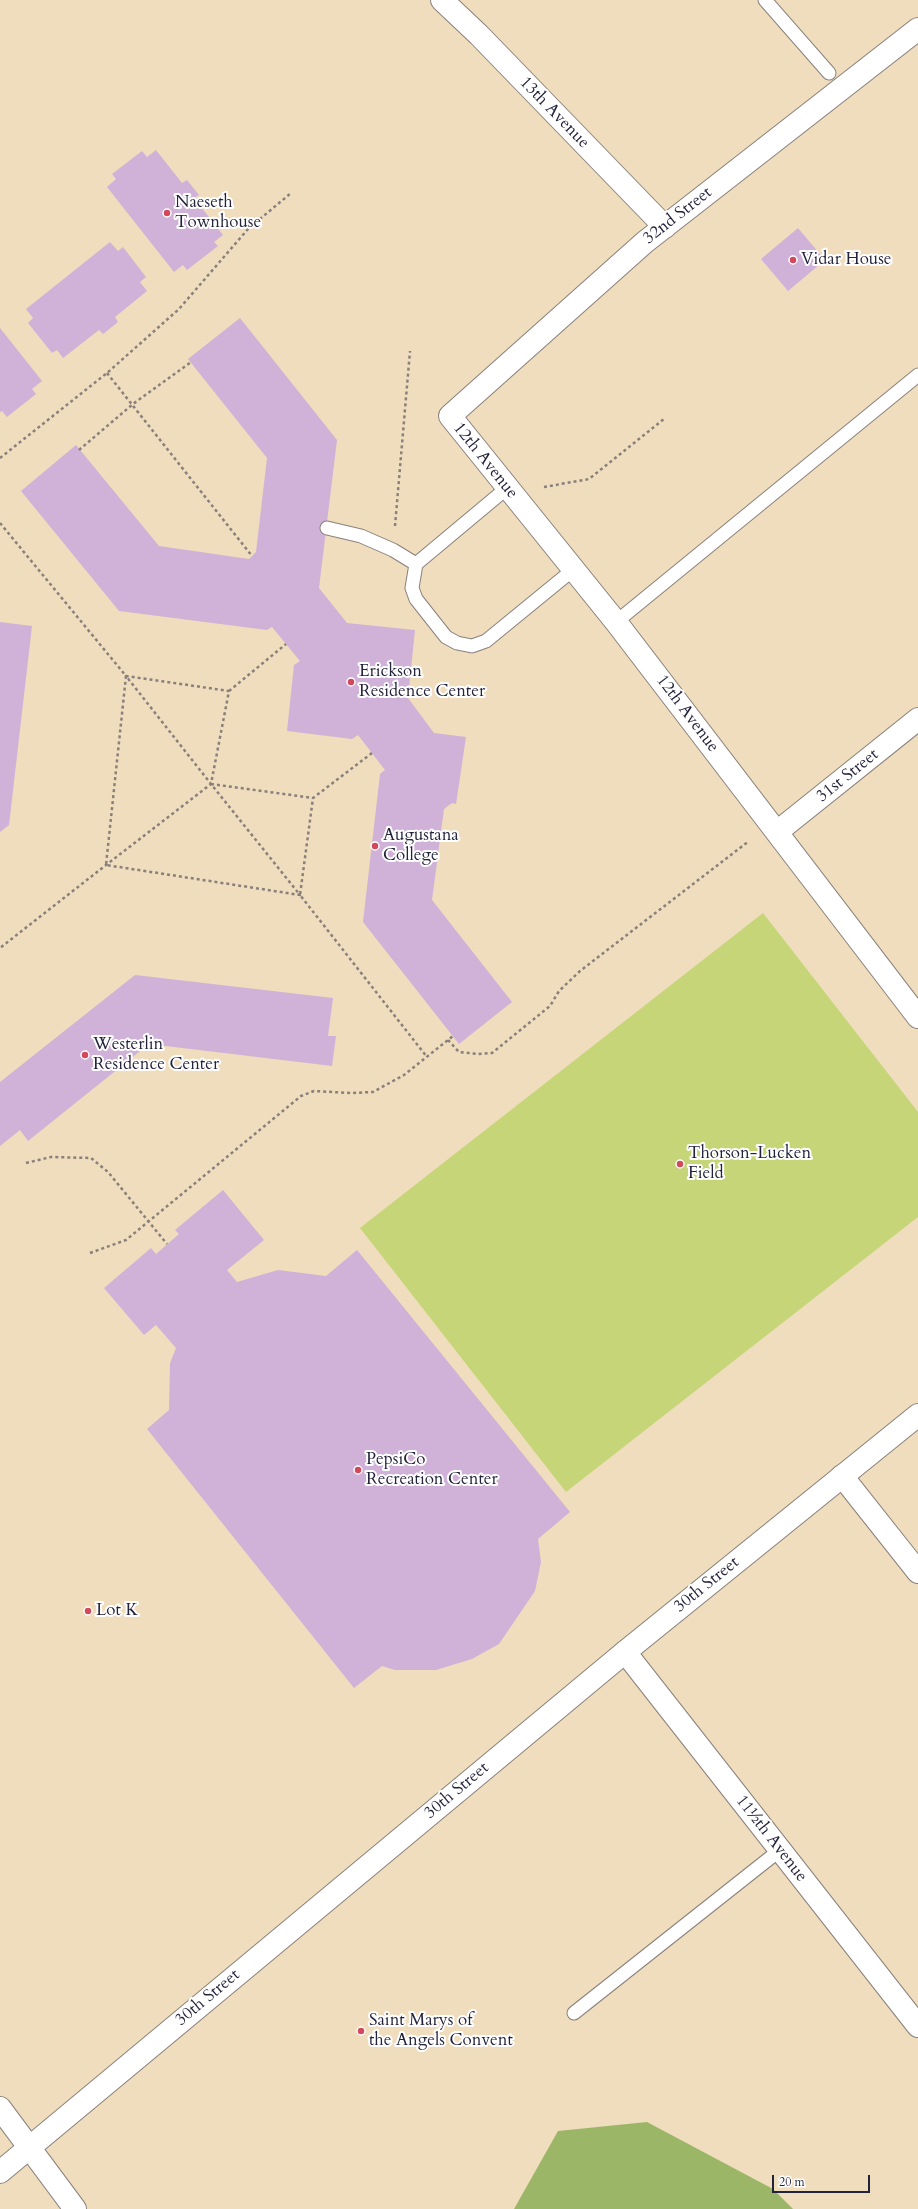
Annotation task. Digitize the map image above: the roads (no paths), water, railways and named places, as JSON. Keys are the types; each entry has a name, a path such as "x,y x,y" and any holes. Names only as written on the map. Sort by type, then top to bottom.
{"street":[{"name":"13th Avenue","path":"442,0 479,35 665,227"},
{"name":"32nd Street","path":"450,416 639,247 918,29"},
{"name":"12th Avenue","path":"450,416 616,622 918,1017"},
{"name":"31st Street","path":"774,828 918,719"},
{"name":"30th Street","path":"0,2172 625,1652 918,1415"},
{"path":"842,1476 918,1572"},
{"name":"11½th Avenue","path":"625,1652 918,2026"},
{"path":"0,2108 75,2209"}],"lane":[{"path":"765,0 829,73"},
{"path":"616,622 918,375"},
{"path":"509,491 416,564 412,588 416,599 446,637 457,643 472,646 486,641 574,569"},
{"path":"327,528 361,536 393,550 416,564"},
{"path":"574,2013 780,1850"}],"place":[{"name":"Naeseth Townhouse","path":"167,213"},
{"name":"Vidar House","path":"793,260"},
{"name":"Erickson Residence Center","path":"351,682"},
{"name":"Augustana College","path":"375,846"},
{"name":"Westerlin Residence Center","path":"85,1055"},
{"name":"Thorson-Lucken Field","path":"680,1164"},
{"name":"PepsiCo Recreation Center","path":"358,1470"},
{"name":"Lot K","path":"88,1611"},
{"name":"Saint Marys of the Angels Convent","path":"361,2031"}]}
